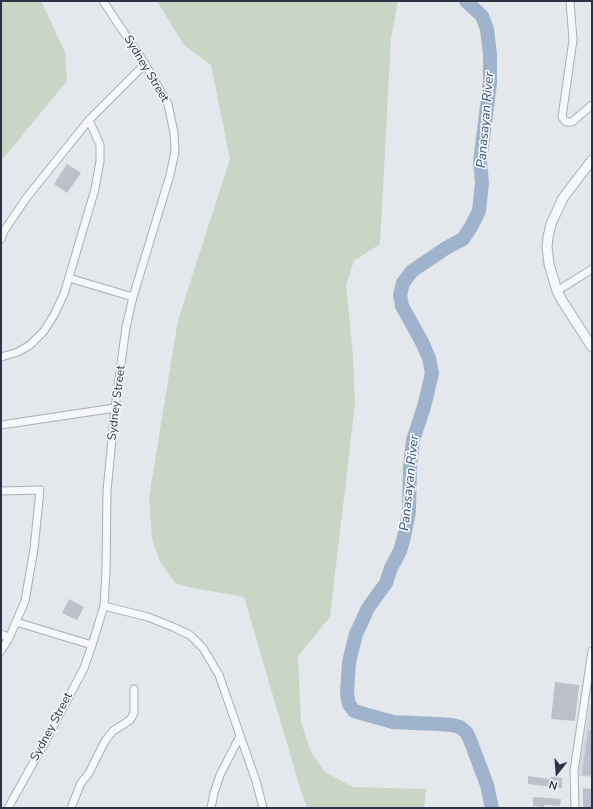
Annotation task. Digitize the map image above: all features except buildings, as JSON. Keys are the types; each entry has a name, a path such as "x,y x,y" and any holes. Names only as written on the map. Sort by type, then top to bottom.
{"street":[{"name":"Sydney Street","path":"8,808 46,742 84,668 104,606 107,491 115,408 126,327 133,298 170,175 175,152 174,132 168,104 103,1"},
{"path":"570,1 573,40 562,117 566,122 572,122 592,105"},
{"path":"1,239 4,231 26,197 89,120 144,64"},
{"path":"1,356 18,352 30,345 44,331 64,294 95,189 100,161 100,145 89,120"},
{"path":"592,160 563,198 551,224 548,237 547,255 557,291 592,347"},
{"path":"557,291 592,269"},
{"path":"69,278 133,298"},
{"path":"1,425 115,408"},
{"path":"1,491 40,490 34,549 24,601 9,638 1,651"},
{"path":"104,606 148,617 173,627 190,635 203,648 219,675 256,781 263,808"},
{"path":"16,622 92,645"},
{"path":"1,634 9,638"},
{"path":"575,808 574,771 592,651"},
{"path":"71,808 81,783 89,773 105,741 113,731 130,720 134,713 134,689"},
{"path":"211,808 220,775 240,736"}],"shaded area":[{"path":"590,704 592,704 592,777 578,776"}],"green space":[{"path":"1,1 41,1 65,52 67,81 1,161"},
{"path":"157,1 398,1 391,39 380,244 354,261 346,285 353,356 355,404 330,617 298,656 301,722 311,752 325,772 353,787 426,789 424,808 307,808 244,597 188,587 175,583 160,562 152,539 149,497 178,320 230,159 211,65 184,45"}],"waterway":[{"name":"Panasayan River","path":"466,1 482,16 487,29 490,54 490,83 480,162 482,183 479,211 463,239 446,248 412,271 403,283 400,295 402,306 422,342 429,358 432,373 424,407 413,440 410,466 409,512 404,537 400,551 391,568 386,583 368,608 356,634 349,662 347,694 349,704 354,711 393,722 452,725 460,727 467,733 472,745 487,785 492,808"}]}
